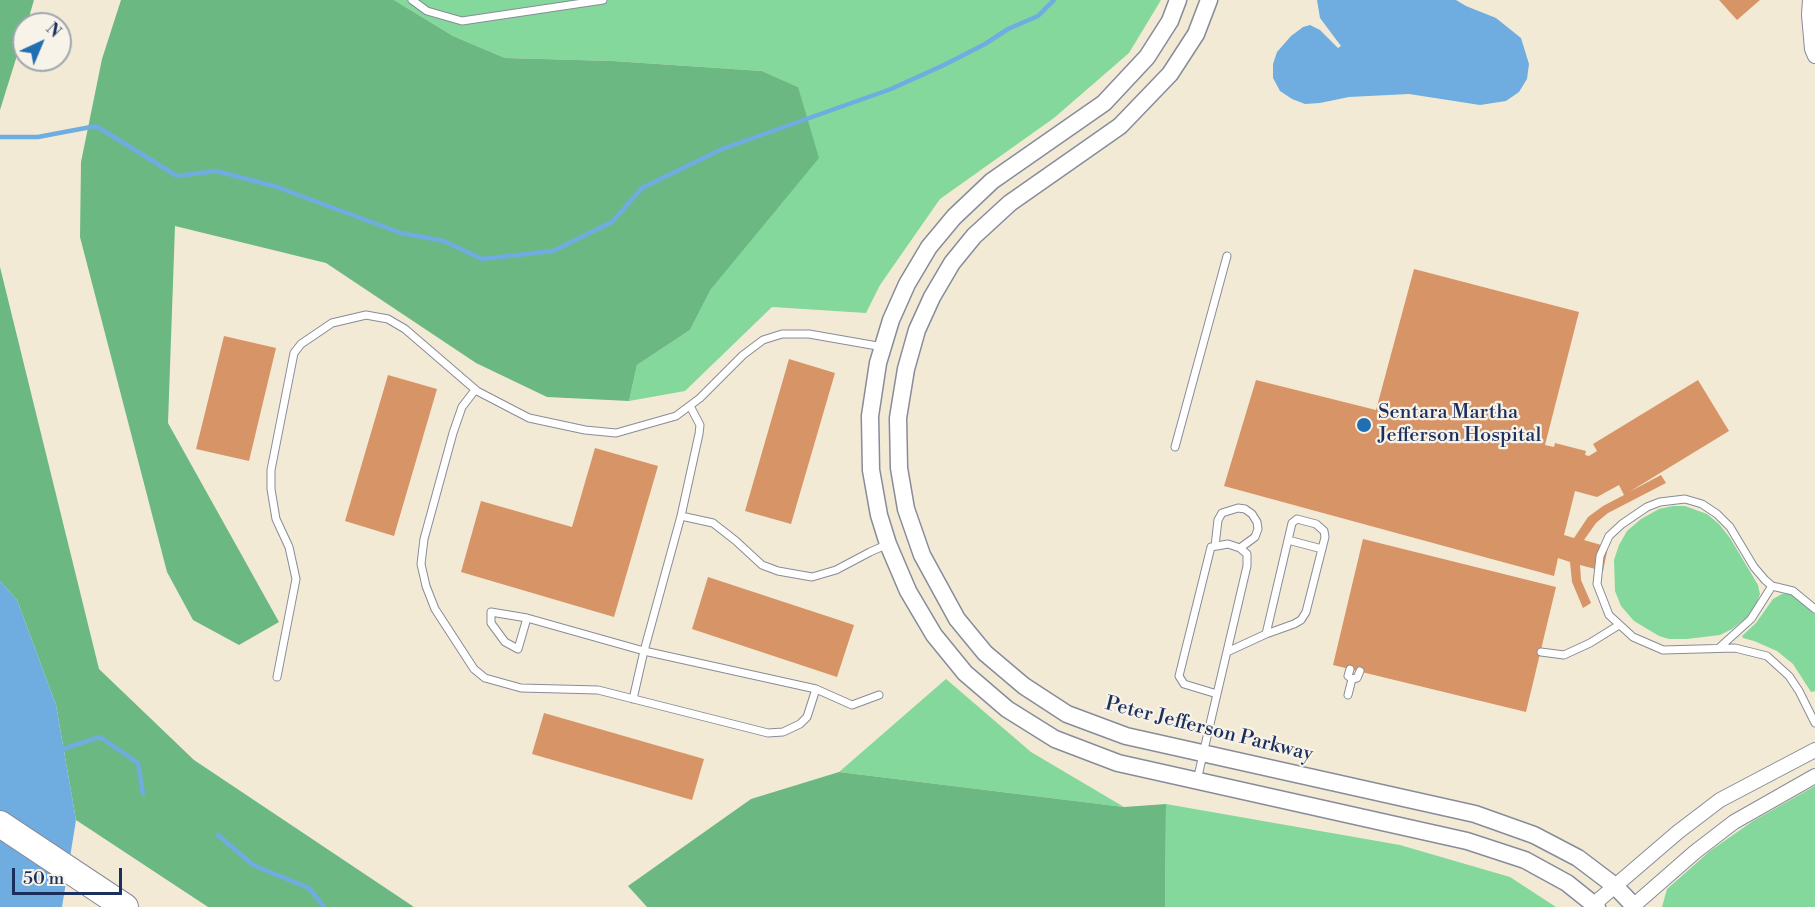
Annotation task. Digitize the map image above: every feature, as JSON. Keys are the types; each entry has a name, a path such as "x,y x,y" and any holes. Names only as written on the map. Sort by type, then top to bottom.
{"highway":[{"path":"0,824 125,907"}],"street":[{"path":"1178,0 1170,21 1147,57 1104,104 992,181 954,217 929,247 907,284 891,320 878,363 870,416 871,470 879,516 908,591 934,635 965,673 1007,709 1055,739 1118,763 1467,841 1526,860 1567,883 1596,906 1615,886 1678,832 1720,800 1815,750"},
{"name":"Peter Jefferson Parkway","path":"1209,0 1196,34 1170,74 1120,126 1010,203 974,236 952,263 932,297 917,330 906,369 898,418 899,468 904,499 922,555 957,619 986,653 1024,686 1067,714 1126,736 1475,814 1534,835 1578,858 1615,886 1634,906"},
{"path":"1810,0 1812,49 1815,56"},
{"path":"1634,906 1695,852 1734,822 1815,776"}],"lane":[{"path":"412,0 427,11 462,21 603,0"},
{"path":"1175,447 1227,256"},
{"path":"277,677 296,579 289,547 276,519 271,489 271,470 294,353 301,344 332,323 366,315 388,319 405,329 475,390 529,418 585,430 616,433 676,416 700,398 743,355 763,340 782,334 809,334 883,348"},
{"path":"475,390 462,408 453,433 424,538 421,564 435,609 474,669 485,678 521,688 598,690 768,733 783,732 800,724 807,717 816,689"},
{"path":"633,699 681,516 700,425 690,406"},
{"path":"1815,609 1793,591 1772,586 1754,567 1730,527 1717,514 1702,504 1684,499 1660,502 1647,507 1622,524 1610,536 1600,556 1597,585 1609,615 1619,625 1641,641 1663,650 1720,647 1735,648 1767,656 1779,666 1799,691 1815,723"},
{"path":"1215,546 1218,520 1222,513 1238,508 1245,509 1252,514 1257,522 1258,530 1255,537 1240,548"},
{"path":"681,516 712,524 736,541 762,565 778,571 812,577 836,570 888,544"},
{"path":"1227,652 1301,620 1306,612 1325,537 1324,531 1316,524 1297,519 1292,523 1266,634"},
{"path":"1288,540 1322,549"},
{"path":"1197,781 1247,566 1247,554 1240,548 1228,544 1211,547 1179,676 1184,684 1217,694"},
{"path":"1720,647 1751,619 1772,586"},
{"path":"526,618 518,649 505,642 491,623 491,612 526,618 644,651 816,689 832,694 852,705 879,695"},
{"path":"1541,652 1564,655 1590,643 1619,625"},
{"path":"1350,669 1348,676 1352,679"},
{"path":"1352,679 1357,678 1360,671"},
{"path":"1348,695 1352,679"}],"green space":[{"path":"0,0 34,0 30,12 12,12 12,72 0,110"},
{"path":"121,0 394,0 453,36 505,58 613,61 762,71 798,87 819,158 711,289 690,330 637,365 629,401 547,397 476,363 326,263 175,226 168,423 279,622 239,645 193,620 167,572 80,237 81,162 102,59"},
{"path":"394,0 1161,0 1129,53 1054,118 940,199 880,285 866,313 772,307 685,391 629,401 637,365 690,330 711,289 798,87 762,71 613,61 505,58 453,36"},
{"path":"0,267 99,669 194,760 414,907 208,907 76,820 56,705 17,600 0,581"},
{"path":"1685,506 1707,514 1719,524 1758,585 1760,594 1755,607 1746,618 1720,635 1687,639 1669,639 1659,636 1634,621 1621,606 1615,591 1614,560 1627,531 1641,519 1659,509"},
{"path":"1782,594 1797,597 1815,614 1815,691 1811,692 1793,664 1777,651 1742,636 1756,623 1773,599"},
{"path":"946,679 1031,752 1124,807 839,772"},
{"path":"839,772 1124,807 1166,804 1165,907 647,907 628,886 751,799"},
{"path":"1815,786 1815,907 1662,907 1667,889 1710,851 1753,821"},
{"path":"1166,804 1400,845 1510,877 1556,907 1165,907"}],"water":[{"path":"1317,0 1456,0 1496,18 1521,38 1529,64 1527,79 1519,92 1506,101 1480,105 1409,94 1349,97 1305,104 1280,91 1273,78 1273,64 1277,52 1291,36 1310,25 1320,30 1338,48 1341,46 1320,18"},
{"path":"0,581 17,600 56,705 76,820 62,907 0,907"}],"building":[{"path":"1719,0 1760,0 1737,20"},
{"path":"1414,269 1579,312 1545,445 1554,447 1555,443 1586,451 1585,455 1589,456 1597,451 1593,444 1698,380 1729,431 1629,492 1661,475 1666,483 1608,513 1596,523 1584,540 1608,547 1603,571 1580,565 1581,580 1591,603 1583,608 1572,582 1570,562 1558,558 1554,576 1224,486 1256,380 1376,410","holes":["1619,485 1624,495 1588,517 1574,538 1564,535 1575,491 1597,497"]},
{"path":"224,336 276,348 249,461 196,449"},
{"path":"789,359 835,373 791,524 745,511"},
{"path":"388,375 437,389 394,536 345,521"},
{"path":"595,448 658,466 614,617 461,572 481,501 572,527"},
{"path":"1363,539 1556,587 1526,712 1333,665"},
{"path":"708,577 854,625 837,677 692,629"},
{"path":"544,713 704,759 692,800 532,754"}],"waterway":[{"path":"0,137 38,137 96,126 177,176 216,171 274,186 401,233 444,241 482,259 553,251 612,222 642,188 722,149 891,89 944,65 1008,29 1038,16 1054,0"},
{"path":"63,749 100,737 138,763 143,794"},
{"path":"218,835 253,865 309,888 324,907"}],"place":[{"name":"Sentara Martha Jefferson Hospital","path":"1364,425"}]}
